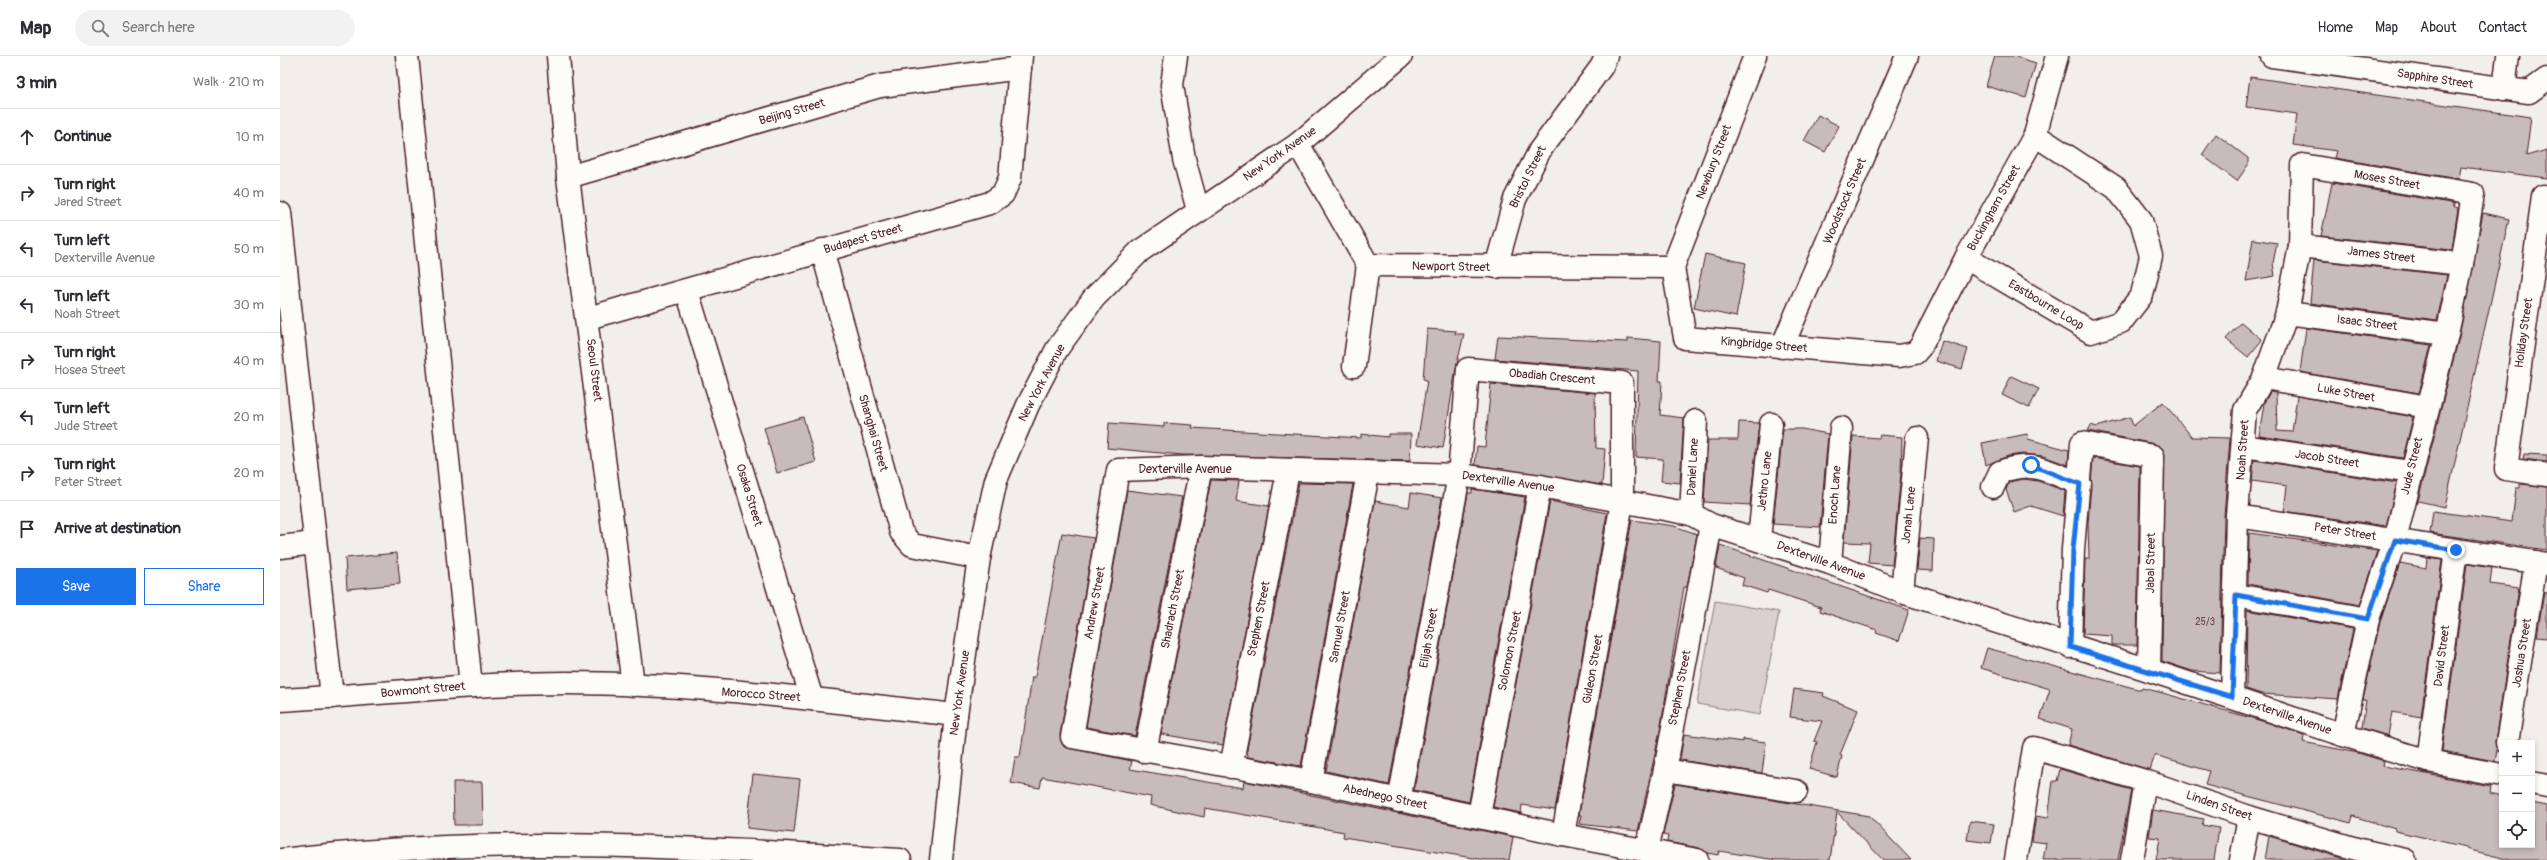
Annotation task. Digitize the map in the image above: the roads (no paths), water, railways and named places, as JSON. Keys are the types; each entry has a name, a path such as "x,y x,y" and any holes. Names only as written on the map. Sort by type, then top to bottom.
{"street":[{"path":"407,56 472,686"},
{"name":"Seoul Street","path":"558,56 568,177 588,318 633,685"},
{"path":"1176,56 1172,85 1184,159 1198,210"},
{"name":"New York Avenue","path":"941,860 956,715 979,558 996,480 1028,405 1057,349 1094,298 1140,251 1198,210 1298,144 1401,56"},
{"name":"Bristol Street","path":"1496,267 1515,199 1540,150 1602,66 1606,56"},
{"name":"Newbury Street","path":"1673,267 1755,56"},
{"name":"Woodstock Street","path":"1782,347 1907,56"},
{"name":"Buckingham Street","path":"1915,353 1921,346 1966,258 2035,135 2057,56"},
{"name":"Sapphire Street","path":"2272,56 2384,63 2504,89 2530,92 2547,79"},
{"path":"2504,89 2508,56"},
{"name":"Beijing Street","path":"568,177 880,86 1020,62"},
{"name":"Budapest Street","path":"588,318 687,291 822,250 990,203 1003,194 1010,178 1020,62"},
{"name":"Eastbourne Loop","path":"1966,258 2092,332 2121,322 2142,295 2151,256 2141,220 2116,188 2035,135"},
{"path":"1298,144 1368,265 1354,366"},
{"name":"Moses Street","path":"2302,165 2473,194"},
{"name":"Noah Street","path":"2232,697 2237,516 2246,410 2264,378 2287,313 2300,246 2302,165"},
{"name":"Jude Street","path":"2343,735 2368,619 2395,540 2410,472 2447,334 2462,264 2473,194"},
{"name":"Holiday Street","path":"2541,194 2506,469 2547,475"},
{"path":"280,212 332,697"},
{"name":"James Street","path":"2300,246 2462,264"},
{"name":"Shanghai Street","path":"822,250 901,532 912,545 979,558"},
{"name":"Newport Street","path":"1368,265 1673,267"},
{"name":"Kingbridge Street","path":"1673,267 1685,338 1899,356 1915,353"},
{"name":"Osaka Street","path":"687,291 812,699"},
{"name":"Isaac Street","path":"2287,313 2447,334"},
{"name":"Obadiah Crescent","path":"1459,475 1468,369 1622,383 1622,502"},
{"name":"Luke Street","path":"2264,378 2428,407"},
{"name":"Daniel Lane","path":"1690,514 1696,421"},
{"name":"Jethro Lane","path":"1760,539 1771,424"},
{"name":"Enoch Lane","path":"1830,563 1841,428"},
{"name":"Jonah Lane","path":"1902,592 1917,438"},
{"name":"Jabal Street","path":"2080,484 2082,443 2153,456 2149,670"},
{"name":"Jacob Street","path":"2244,446 2410,472"},
{"path":"1993,487 2000,472 2031,465 2080,484 2073,549 2070,647"},
{"name":"Dexterville Avenue","path":"1118,470 1201,467 1288,471 1459,475 1540,486 1690,514 1710,525 1760,539 1830,563 1902,592 2070,647 2149,670 2343,735 2428,761 2499,773"},
{"name":"Shadrach Street","path":"1146,752 1201,467"},
{"name":"Andrew Street","path":"1072,737 1118,470"},
{"name":"Stephen Street","path":"1231,767 1288,471"},
{"name":"Samuel Street","path":"1311,781 1368,473"},
{"name":"Elijah Street","path":"1399,801 1459,475"},
{"name":"Solomon Street","path":"1479,816 1540,486"},
{"name":"Gideon Street","path":"1563,835 1622,502"},
{"name":"Peter Street","path":"2237,516 2542,563"},
{"name":"Stephen Street","path":"1647,850 1665,770 1710,525"},
{"path":"280,547 316,542"},
{"name":"David Street","path":"2428,761 2456,550"},
{"name":"Joshua Street","path":"2508,740 2542,563"},
{"path":"2236,595 2368,619"},
{"name":"Bowmont Street","path":"280,700 472,686 565,683"},
{"name":"Morocco Street","path":"565,683 633,685 812,699 956,715"},
{"name":"Abednego Street","path":"1072,737 1146,752 1311,781 1563,835 1697,860"},
{"name":"Linden Street","path":"2016,860 2034,748 2145,781 2360,855 2405,860"},
{"path":"1665,770 1796,791"},
{"path":"2132,860 2145,781"},
{"path":"2535,783 2547,786"},
{"path":"2241,860 2249,817"},
{"path":"282,860 427,846 509,853 653,853 900,860"}]}
